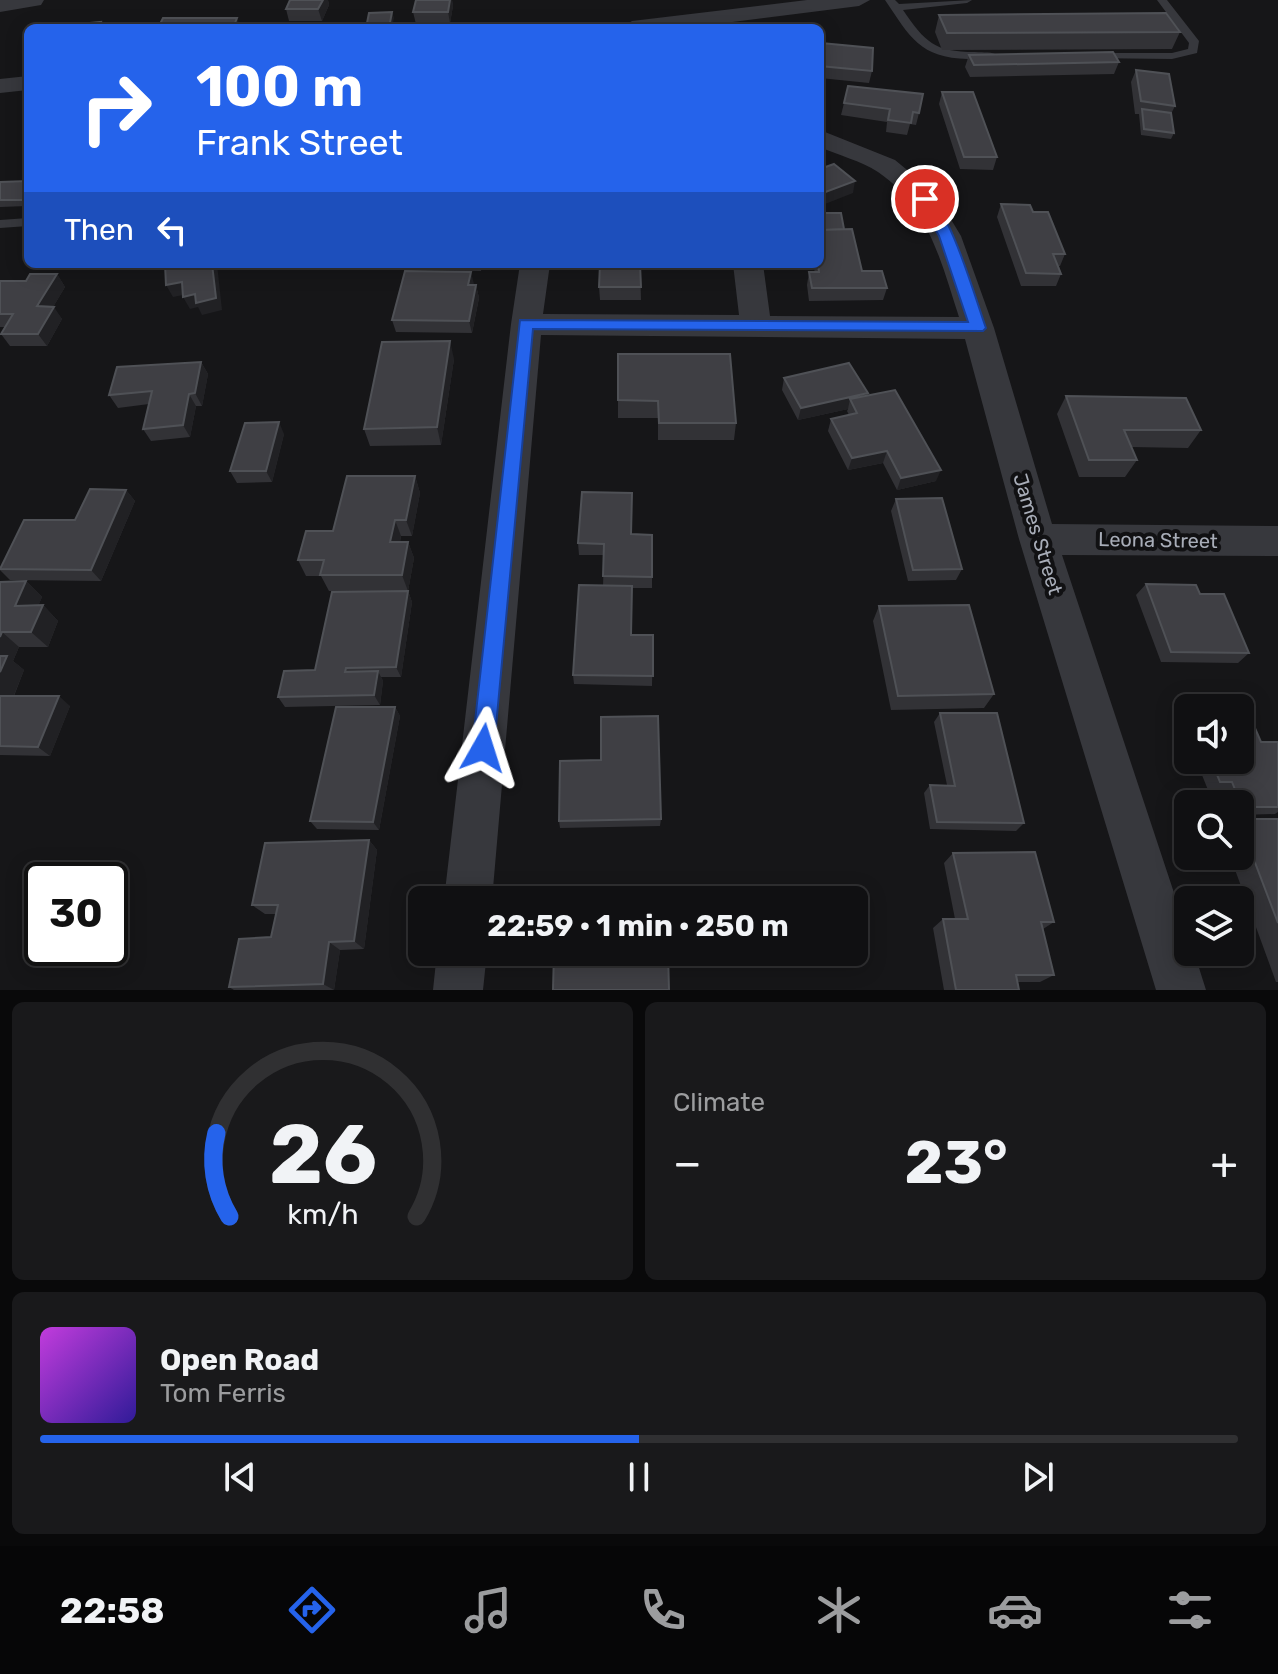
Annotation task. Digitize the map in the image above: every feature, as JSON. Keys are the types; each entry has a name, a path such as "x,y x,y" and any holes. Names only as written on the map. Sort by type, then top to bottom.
{"street":[{"path":"0,6 33,0"},
{"path":"787,0 833,3"},
{"path":"664,24 859,0"},
{"path":"0,86 24,83"},
{"name":"James Street","path":"824,140 886,166 925,199 947,236 978,328 1038,539 1181,990"},
{"path":"469,886 526,324 534,268"},
{"path":"749,268 756,326"},
{"path":"526,324 978,328"},
{"name":"Leona Street","path":"1038,539 1278,541"},
{"path":"458,990 461,966"}],"lane":[{"path":"893,4 967,0"},
{"path":"1077,56 1172,56 1193,51 1195,43 1162,0"},
{"path":"893,4 921,45 936,55 1013,56"},
{"path":"0,224 24,222"}],"building":[{"path":"290,0 323,0 318,9 286,9"},
{"path":"416,0 450,0 448,12 413,12"},
{"path":"392,12 390,24 367,24 369,13"},
{"path":"1166,13 1180,32 947,33 939,15"},
{"path":"163,18 237,18 235,24 160,24"},
{"path":"824,43 873,48 872,71 824,66"},
{"path":"1113,52 1119,62 974,65 969,55"},
{"path":"1136,70 1169,74 1175,106 1141,101"},
{"path":"848,86 923,94 919,113 913,112 911,123 888,120 890,109 844,103"},
{"path":"942,92 973,92 997,157 964,157"},
{"path":"1142,109 1171,113 1174,133 1144,129"},
{"path":"834,164 855,181 824,193 824,168"},
{"path":"24,181 23,200 0,200 0,182"},
{"path":"1001,204 1030,205 1033,212 1048,212 1065,254 1053,254 1061,274 1026,273"},
{"path":"824,213 841,213 844,229 824,230"},
{"path":"852,229 862,271 882,271 887,288 812,288 809,272 819,272 818,268 824,268 824,230"},
{"path":"165,268 212,268 216,298 196,303 195,294 183,297 182,282 166,285"},
{"path":"600,268 640,268 641,287 599,287"},
{"path":"405,271 471,272 468,285 476,285 469,321 392,320"},
{"path":"30,274 57,274 37,306 54,307 38,334 1,334 13,314 0,314 0,281 26,281"},
{"path":"450,341 437,427 364,429 382,342"},
{"path":"618,354 730,354 736,423 659,423 658,401 618,400"},
{"path":"201,362 195,393 189,394 183,425 143,429 152,391 109,395 117,367"},
{"path":"849,363 868,393 801,408 784,378"},
{"path":"895,390 941,470 901,478 887,451 852,458 831,419 857,413 850,399"},
{"path":"1066,396 1186,398 1201,430 1124,430 1137,460 1089,460"},
{"path":"279,422 266,471 230,471 245,423"},
{"path":"347,476 415,476 406,520 395,520 390,542 408,542 402,575 320,575 324,560 298,560 306,531 333,531"},
{"path":"90,489 126,490 91,570 0,569 24,520 75,520"},
{"path":"582,492 632,493 631,534 652,535 652,577 603,576 604,544 578,543"},
{"path":"942,498 962,569 913,570 896,499"},
{"path":"26,581 15,606 43,605 31,632 2,632 0,637 0,582"},
{"path":"1146,584 1196,585 1200,594 1224,594 1249,653 1171,652"},
{"path":"579,585 632,586 631,635 653,635 653,676 573,675"},
{"path":"408,591 396,667 346,668 345,672 378,671 374,695 278,697 284,671 315,670 332,592"},
{"path":"969,605 994,694 898,696 879,606"},
{"path":"0,656 7,656 0,672"},
{"path":"0,696 59,696 38,747 0,746"},
{"path":"336,707 395,707 373,822 310,821"},
{"path":"940,713 997,713 1024,823 937,822 930,785 955,786"},
{"path":"658,716 661,819 559,821 560,761 601,760 601,717"},
{"path":"1254,726 1261,742 1278,742 1278,807 1254,807 1254,790 1235,790 1232,782 1220,782 1217,774 1254,774"},
{"path":"1254,819 1278,819 1278,923 1254,860"},
{"path":"369,840 354,941 329,942 323,984 229,987 239,939 271,937 278,905 252,905 265,843"},
{"path":"1035,852 1054,922 1041,922 1054,975 1016,975 1019,990 956,990 943,919 968,919 953,853"},
{"path":"554,966 668,966 669,990 553,990"}],"route":[{"path":"483,748 526,324 978,328 947,236 925,199"}]}
